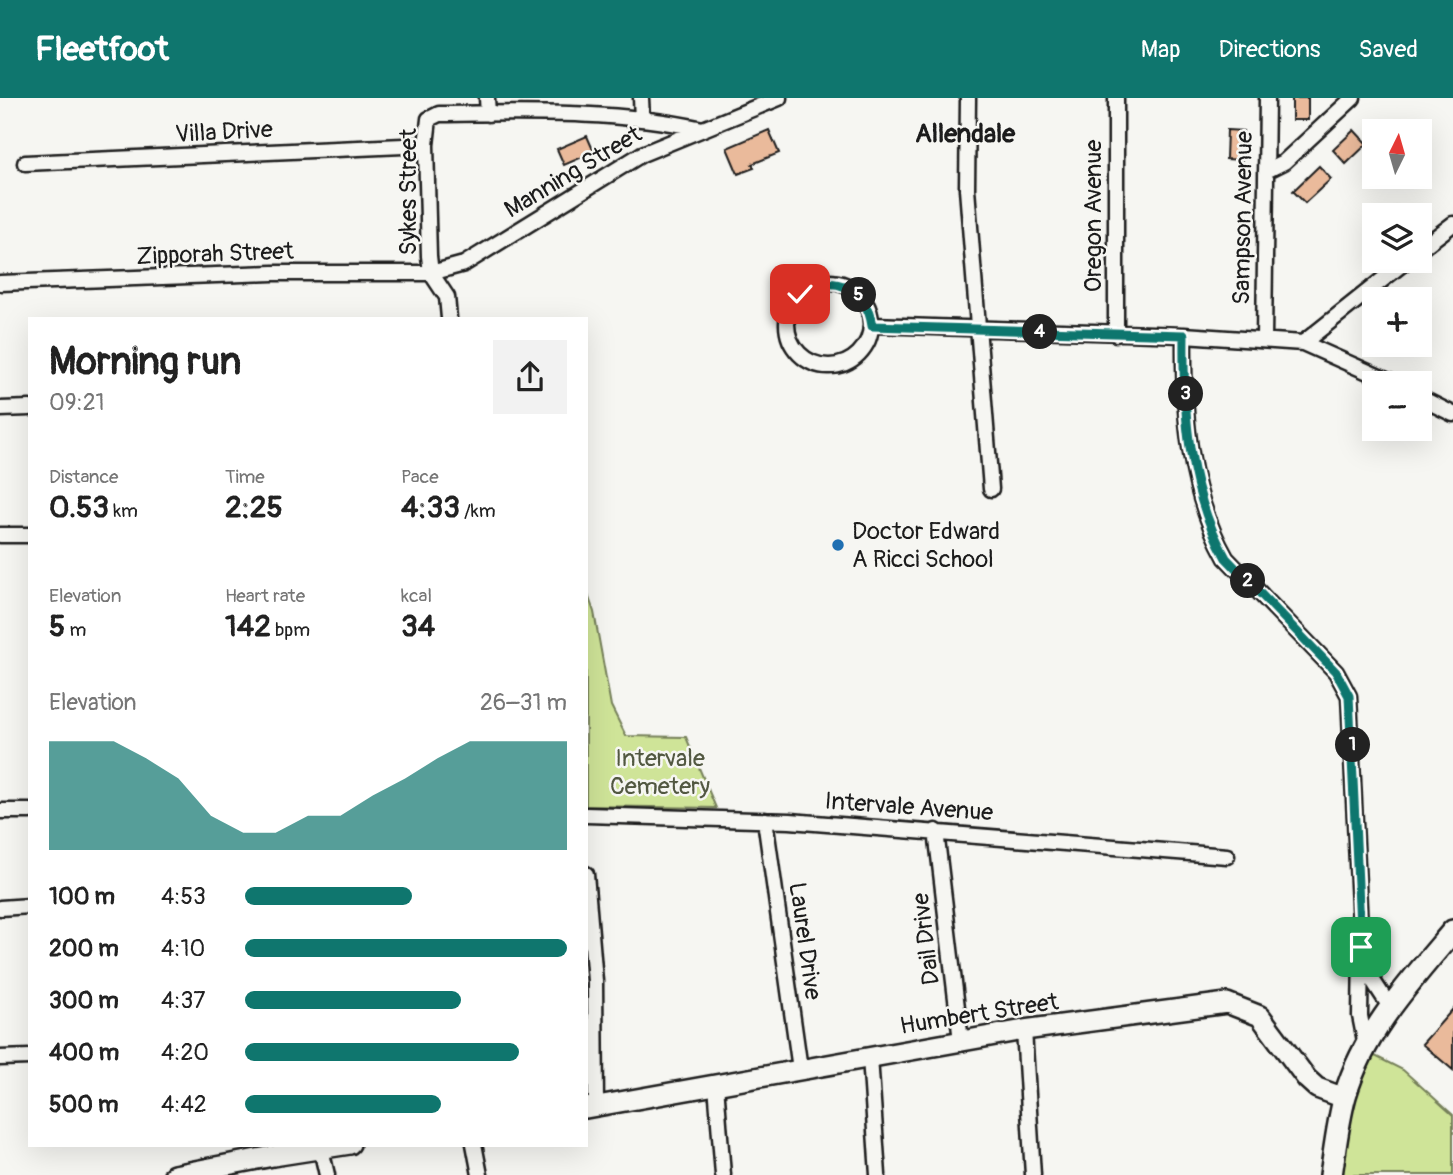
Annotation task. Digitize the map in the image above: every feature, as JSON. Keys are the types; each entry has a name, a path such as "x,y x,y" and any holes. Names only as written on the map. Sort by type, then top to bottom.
{"main road":[{"path":"1331,1175 1344,1098 1366,1046 1390,1007 1453,931"}],"street":[{"path":"487,98 488,114 611,116 705,129"},
{"path":"642,98 642,119"},
{"name":"Manning Street","path":"431,273 464,264 642,154 779,98"},
{"path":"968,98 967,189 991,489"},
{"name":"Oregon Avenue","path":"1116,98 1116,334"},
{"name":"Sampson Avenue","path":"1264,340 1268,98"},
{"path":"1266,172 1284,162 1353,98"},
{"name":"Sykes Street","path":"449,317 447,297 431,273 427,122 433,116 488,114"},
{"name":"Villa Drive","path":"25,163 426,145"},
{"path":"1432,240 1453,223"},
{"name":"Zipporah Street","path":"0,284 273,273 431,273"},
{"path":"1303,343 1391,273"},
{"path":"830,282 851,288 860,295 867,304 872,326 866,346 859,355 850,361 828,366 818,365 799,354 792,345 787,323 789,313 800,294 809,287 830,282"},
{"path":"872,326 1184,335 1303,343 1366,371"},
{"path":"1184,335 1187,407 1195,477 1203,511 1213,535 1226,558 1336,672 1349,696 1361,963 1360,1016 1366,1046"},
{"path":"1432,404 1453,414"},
{"path":"0,409 28,408"},
{"path":"0,535 28,535"},
{"path":"0,811 28,811"},
{"name":"Intervale Avenue","path":"588,815 765,820 936,831 1227,856"},
{"name":"Laurel Drive","path":"765,820 800,1069"},
{"name":"Dail Drive","path":"936,831 961,1041"},
{"path":"588,898 595,981 591,1107"},
{"path":"0,908 28,906"},
{"path":"1361,963 1390,1007"},
{"name":"Humbert Street","path":"591,1107 1024,1030 1227,1003 1260,1016 1307,1079 1317,1088 1344,1098"},
{"path":"1024,1030 1033,1175"},
{"path":"0,1058 28,1056"},
{"path":"870,1057 878,1175"},
{"path":"716,1084 723,1175"},
{"path":"174,1175 272,1150 333,1147"},
{"path":"475,1147 480,1175"},
{"path":"321,1149 327,1175"}],"green space":[{"name":"Intervale Cemetery","path":"588,595 594,612 611,706 626,736 686,737 716,808 588,806"},
{"path":"1369,1053 1403,1070 1453,1115 1453,1175 1332,1175"}],"building":[{"path":"1292,98 1308,98 1308,120 1292,120"},
{"path":"769,130 779,153 752,164 754,168 738,174 727,148"},
{"path":"1227,130 1243,131 1242,160 1226,159"},
{"path":"1354,130 1362,139 1362,149 1346,164 1333,150"},
{"path":"587,136 594,152 564,165 557,149"},
{"path":"1319,166 1331,179 1305,203 1293,191"},
{"path":"1453,1009 1453,1070 1422,1044"}],"place":[{"name":"Doctor Edward A Ricci School","path":"838,545"}],"district":[{"name":"Allendale","path":"965,134"}],"route":[{"path":"800,294 809,287 830,282 851,288 867,304 872,326 1184,335 1187,407 1195,477 1203,511 1213,535 1226,558 1336,672 1345,684 1349,696 1361,947"}]}
